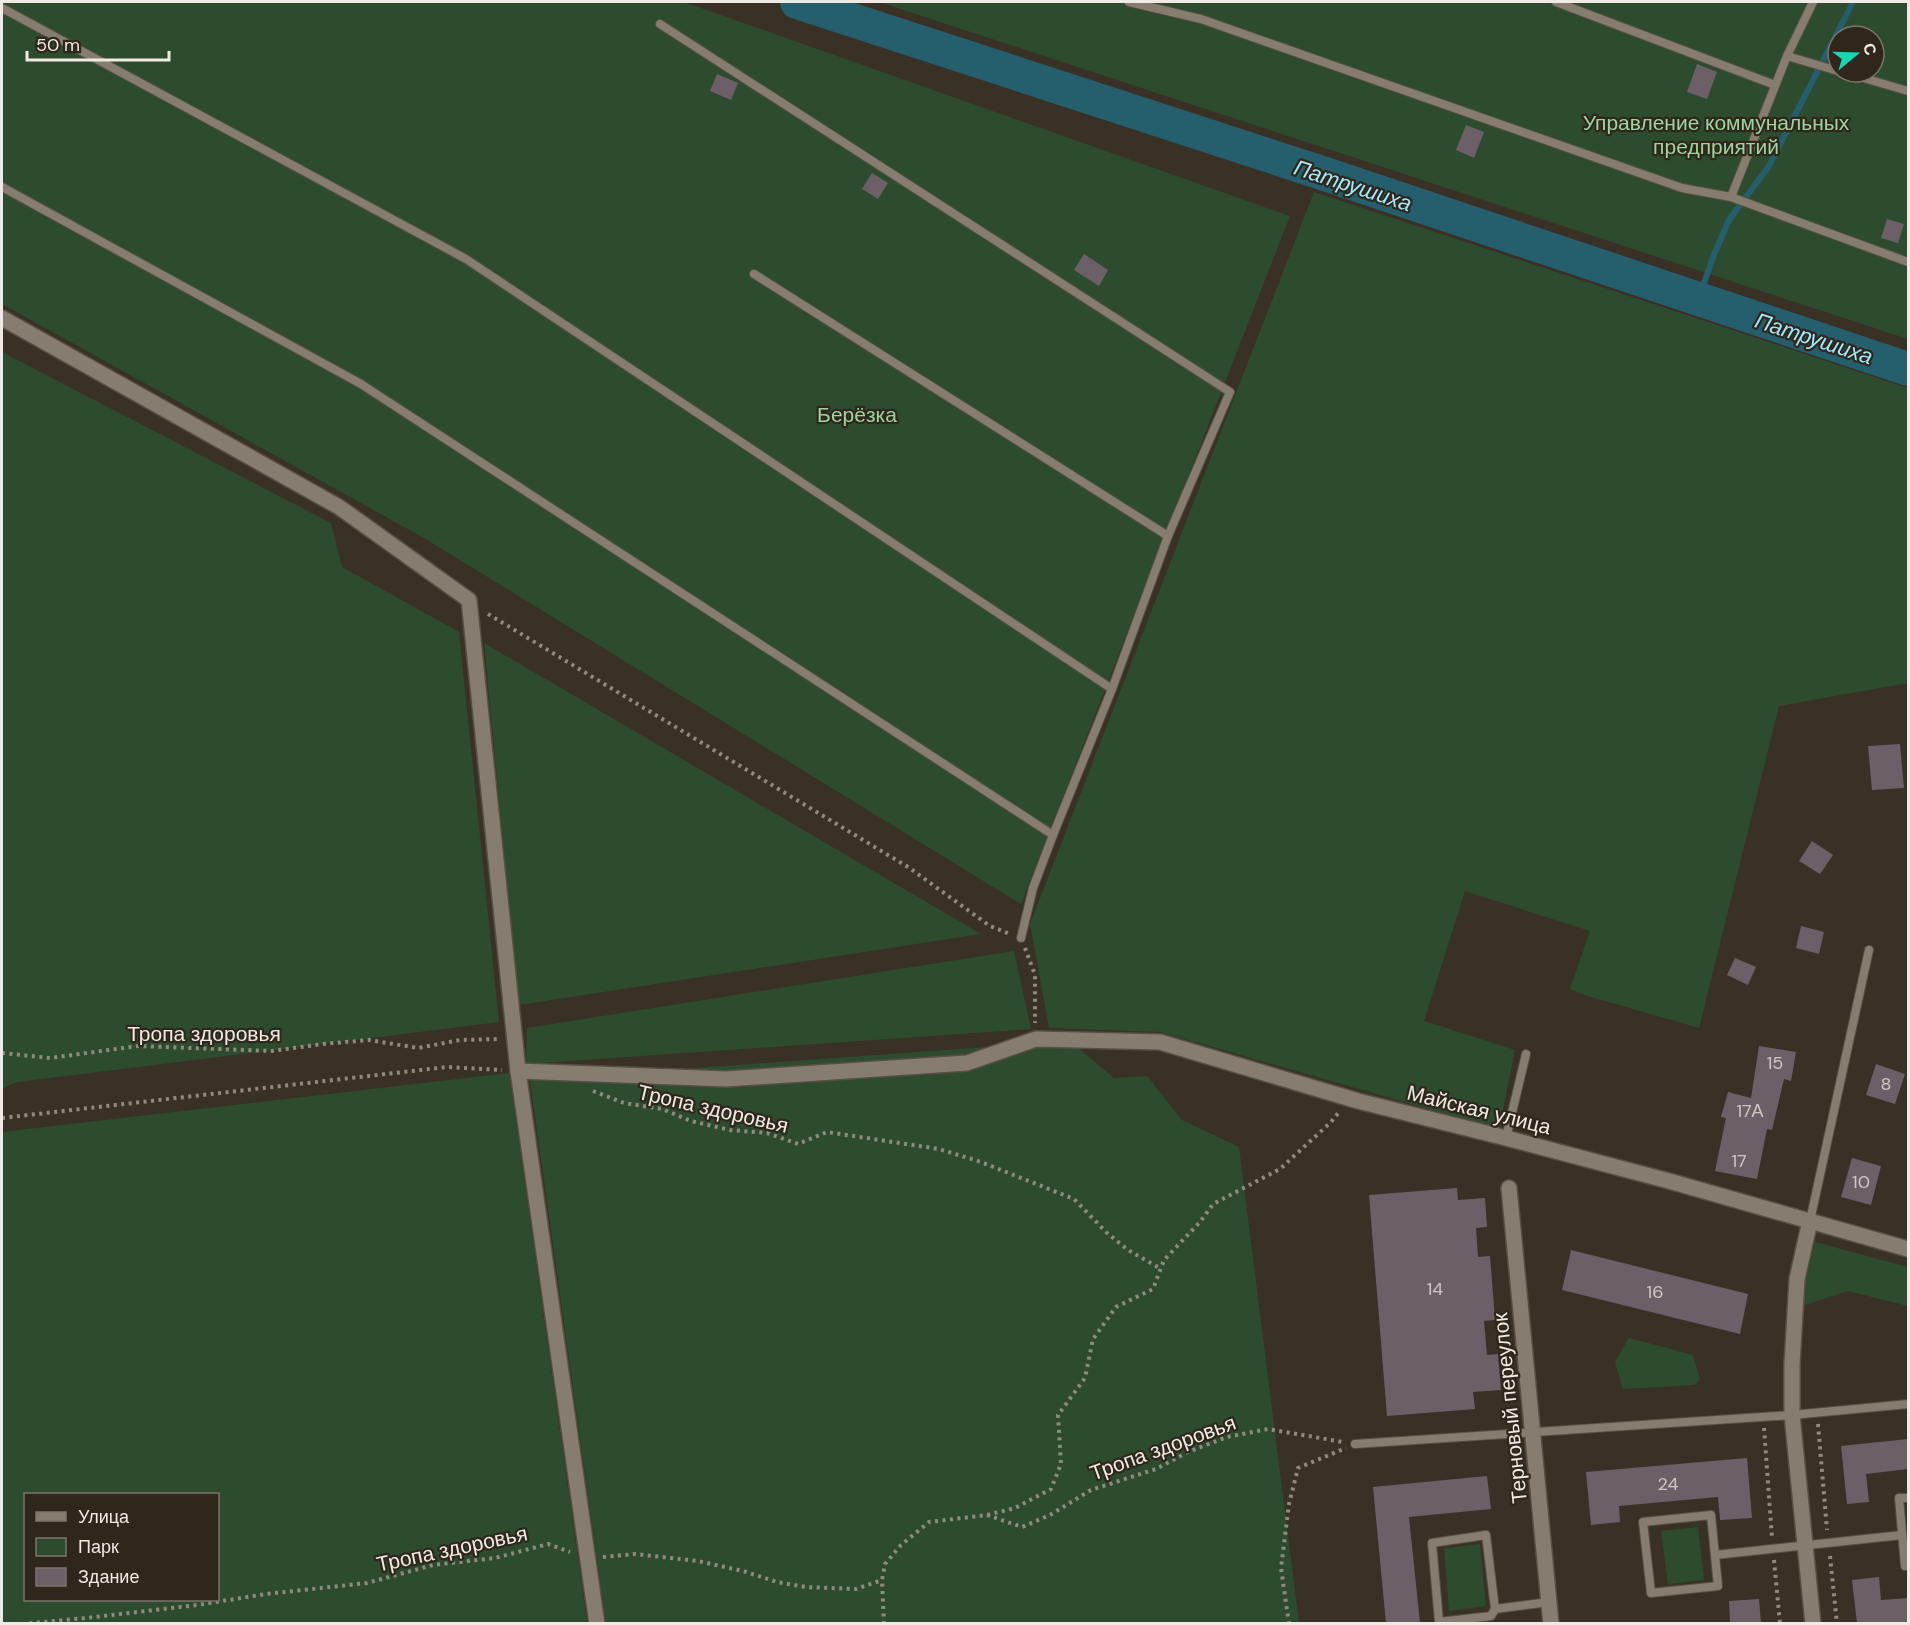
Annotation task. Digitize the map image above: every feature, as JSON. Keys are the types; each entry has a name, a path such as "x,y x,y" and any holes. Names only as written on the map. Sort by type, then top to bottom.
{"street":[{"path":"2,318 339,507 469,600 518,1071 597,1623"},
{"path":"518,1071 726,1079 967,1063 1036,1039"},
{"name":"Майская улица","path":"1036,1039 1160,1042 1350,1099 1506,1138 1908,1249"},
{"name":"Терновый переулок","path":"1509,1188 1551,1623"},
{"path":"1810,1221 1797,1279 1792,1364 1792,1415 1813,1623"}],"lane":[{"path":"1129,2 1201,20 1682,188 1731,197 1908,262"},
{"path":"1556,2 1775,85"},
{"path":"1731,197 1787,56 1813,2"},
{"path":"2,8 466,259 1112,690"},
{"path":"660,24 1230,392 1168,536 1112,690 1053,835 1033,888 1021,938"},
{"path":"1787,56 1826,67"},
{"path":"1884,84 1908,91"},
{"path":"2,186 361,384 1053,835"},
{"path":"754,274 1168,536"},
{"path":"1810,1221 1869,950"},
{"path":"1506,1138 1526,1054"},
{"path":"1355,1444 1792,1415 1908,1404"},
{"path":"1908,1498 1899,1498 1905,1566 1908,1565"},
{"path":"1710,1515 1715,1555 1718,1586 1651,1593 1643,1522 1710,1515"},
{"path":"1486,1535 1495,1609 1491,1616 1439,1622 1432,1543 1486,1535"},
{"path":"1715,1555 1902,1535"},
{"path":"1495,1609 1549,1602"}],"path":[{"path":"469,600 499,622 908,867 990,926 1021,938 1035,975 1036,1039"},
{"name":"Тропа здоровья","path":"2,1053 50,1058 138,1046 272,1051 369,1040 418,1048 460,1040 515,1039"},
{"path":"2,1118 447,1067 518,1071"},
{"name":"Тропа здоровья","path":"592,1091 624,1103 662,1109 691,1121 730,1130 767,1133 798,1144 827,1132 939,1149 981,1162 1074,1198 1106,1232 1128,1250 1161,1269"},
{"name":"Тропа здоровья","path":"884,1623 882,1580 885,1564 901,1545 929,1522 987,1515 1015,1508 1052,1489 1061,1464 1058,1415 1085,1378 1093,1339 1116,1306 1153,1288 1164,1260 1200,1222 1213,1204 1280,1169 1330,1122 1350,1099"},
{"path":"1817,1413 1837,1623"},
{"path":"1763,1416 1780,1623"},
{"name":"Тропа здоровья","path":"987,1515 1022,1527 1050,1515 1091,1490 1156,1469 1188,1452 1227,1437 1268,1429 1355,1444"},
{"path":"1289,1623 1281,1568 1289,1504 1298,1468 1355,1444"},
{"name":"Тропа здоровья","path":"22,1623 86,1618 367,1583 433,1565 495,1558 548,1544 587,1558 635,1554 698,1561 743,1571 777,1582 831,1588 856,1589 882,1580"}],"green space":[{"name":"Берёзка","path":"2,2 684,2 1290,216 1021,904 424,538 2,304"},
{"name":"Управление коммунальных предприятий","path":"879,2 1908,2 1908,339"},
{"path":"1314,192 1908,388 1908,683 1779,706 1699,1028 1570,989 1590,931 1465,891 1424,1021 1515,1050 1499,1129 1160,1032 1049,1028 1030,924"},
{"path":"2,352 331,523 342,567 459,632 499,1022 17,1082 2,1089"},
{"path":"484,643 981,934 519,1005"},
{"path":"1014,951 1031,1029 526,1064 527,1028"},
{"path":"1070,1041 1114,1078 1147,1076 1182,1120 1239,1147 1299,1623 606,1623 530,1080"},
{"path":"509,1073 587,1623 2,1623 2,1132"},
{"path":"1815,1242 1908,1267 1908,1306 1848,1291 1803,1304 1804,1288"},
{"path":"1629,1338 1693,1355 1700,1380 1694,1385 1623,1389 1615,1362"},
{"path":"1698,1527 1704,1580 1668,1584 1661,1531"},
{"path":"1480,1544 1486,1606 1449,1611 1444,1548"}],"building":[{"path":"1697,64 1717,72 1707,99 1687,92"},
{"path":"717,74 738,83 731,100 710,91"},
{"path":"1466,125 1484,132 1474,158 1456,150"},
{"path":"872,173 888,183 878,199 862,189"},
{"path":"1887,219 1904,224 1898,243 1881,238"},
{"path":"1084,254 1108,270 1099,286 1074,270"},
{"path":"1900,744 1904,788 1872,790 1868,746"},
{"path":"1812,841 1833,855 1820,874 1799,861"},
{"path":"1801,926 1824,932 1819,954 1796,948"},
{"path":"1735,958 1756,967 1748,985 1727,975"},
{"path":"1759,1046 1796,1052 1791,1081 1784,1079 1772,1130 1767,1129 1757,1179 1715,1171 1726,1118 1721,1117 1728,1092 1751,1098"},
{"path":"1876,1064 1905,1074 1895,1104 1866,1095"},
{"path":"1852,1158 1881,1166 1871,1205 1841,1197"},
{"path":"1457,1188 1458,1200 1485,1198 1487,1227 1476,1228 1478,1257 1490,1256 1495,1320 1484,1321 1487,1355 1498,1354 1501,1390 1473,1392 1475,1409 1387,1416 1369,1195"},
{"path":"1571,1250 1748,1294 1740,1334 1562,1290"},
{"path":"1908,1439 1908,1469 1866,1474 1869,1502 1847,1504 1841,1446"},
{"path":"1747,1458 1752,1518 1720,1520 1718,1497 1619,1506 1620,1522 1591,1525 1586,1472"},
{"path":"1487,1476 1491,1509 1409,1517 1420,1623 1386,1623 1373,1487"},
{"path":"1879,1577 1881,1600 1908,1598 1908,1623 1857,1623 1852,1580"},
{"path":"1759,1599 1761,1623 1730,1623 1729,1601"}],"waterway":[{"name":"Патрушиха","path":"797,2 1316,171 1908,369"},
{"path":"1699,298 1729,220 1769,166 1853,2"}]}
